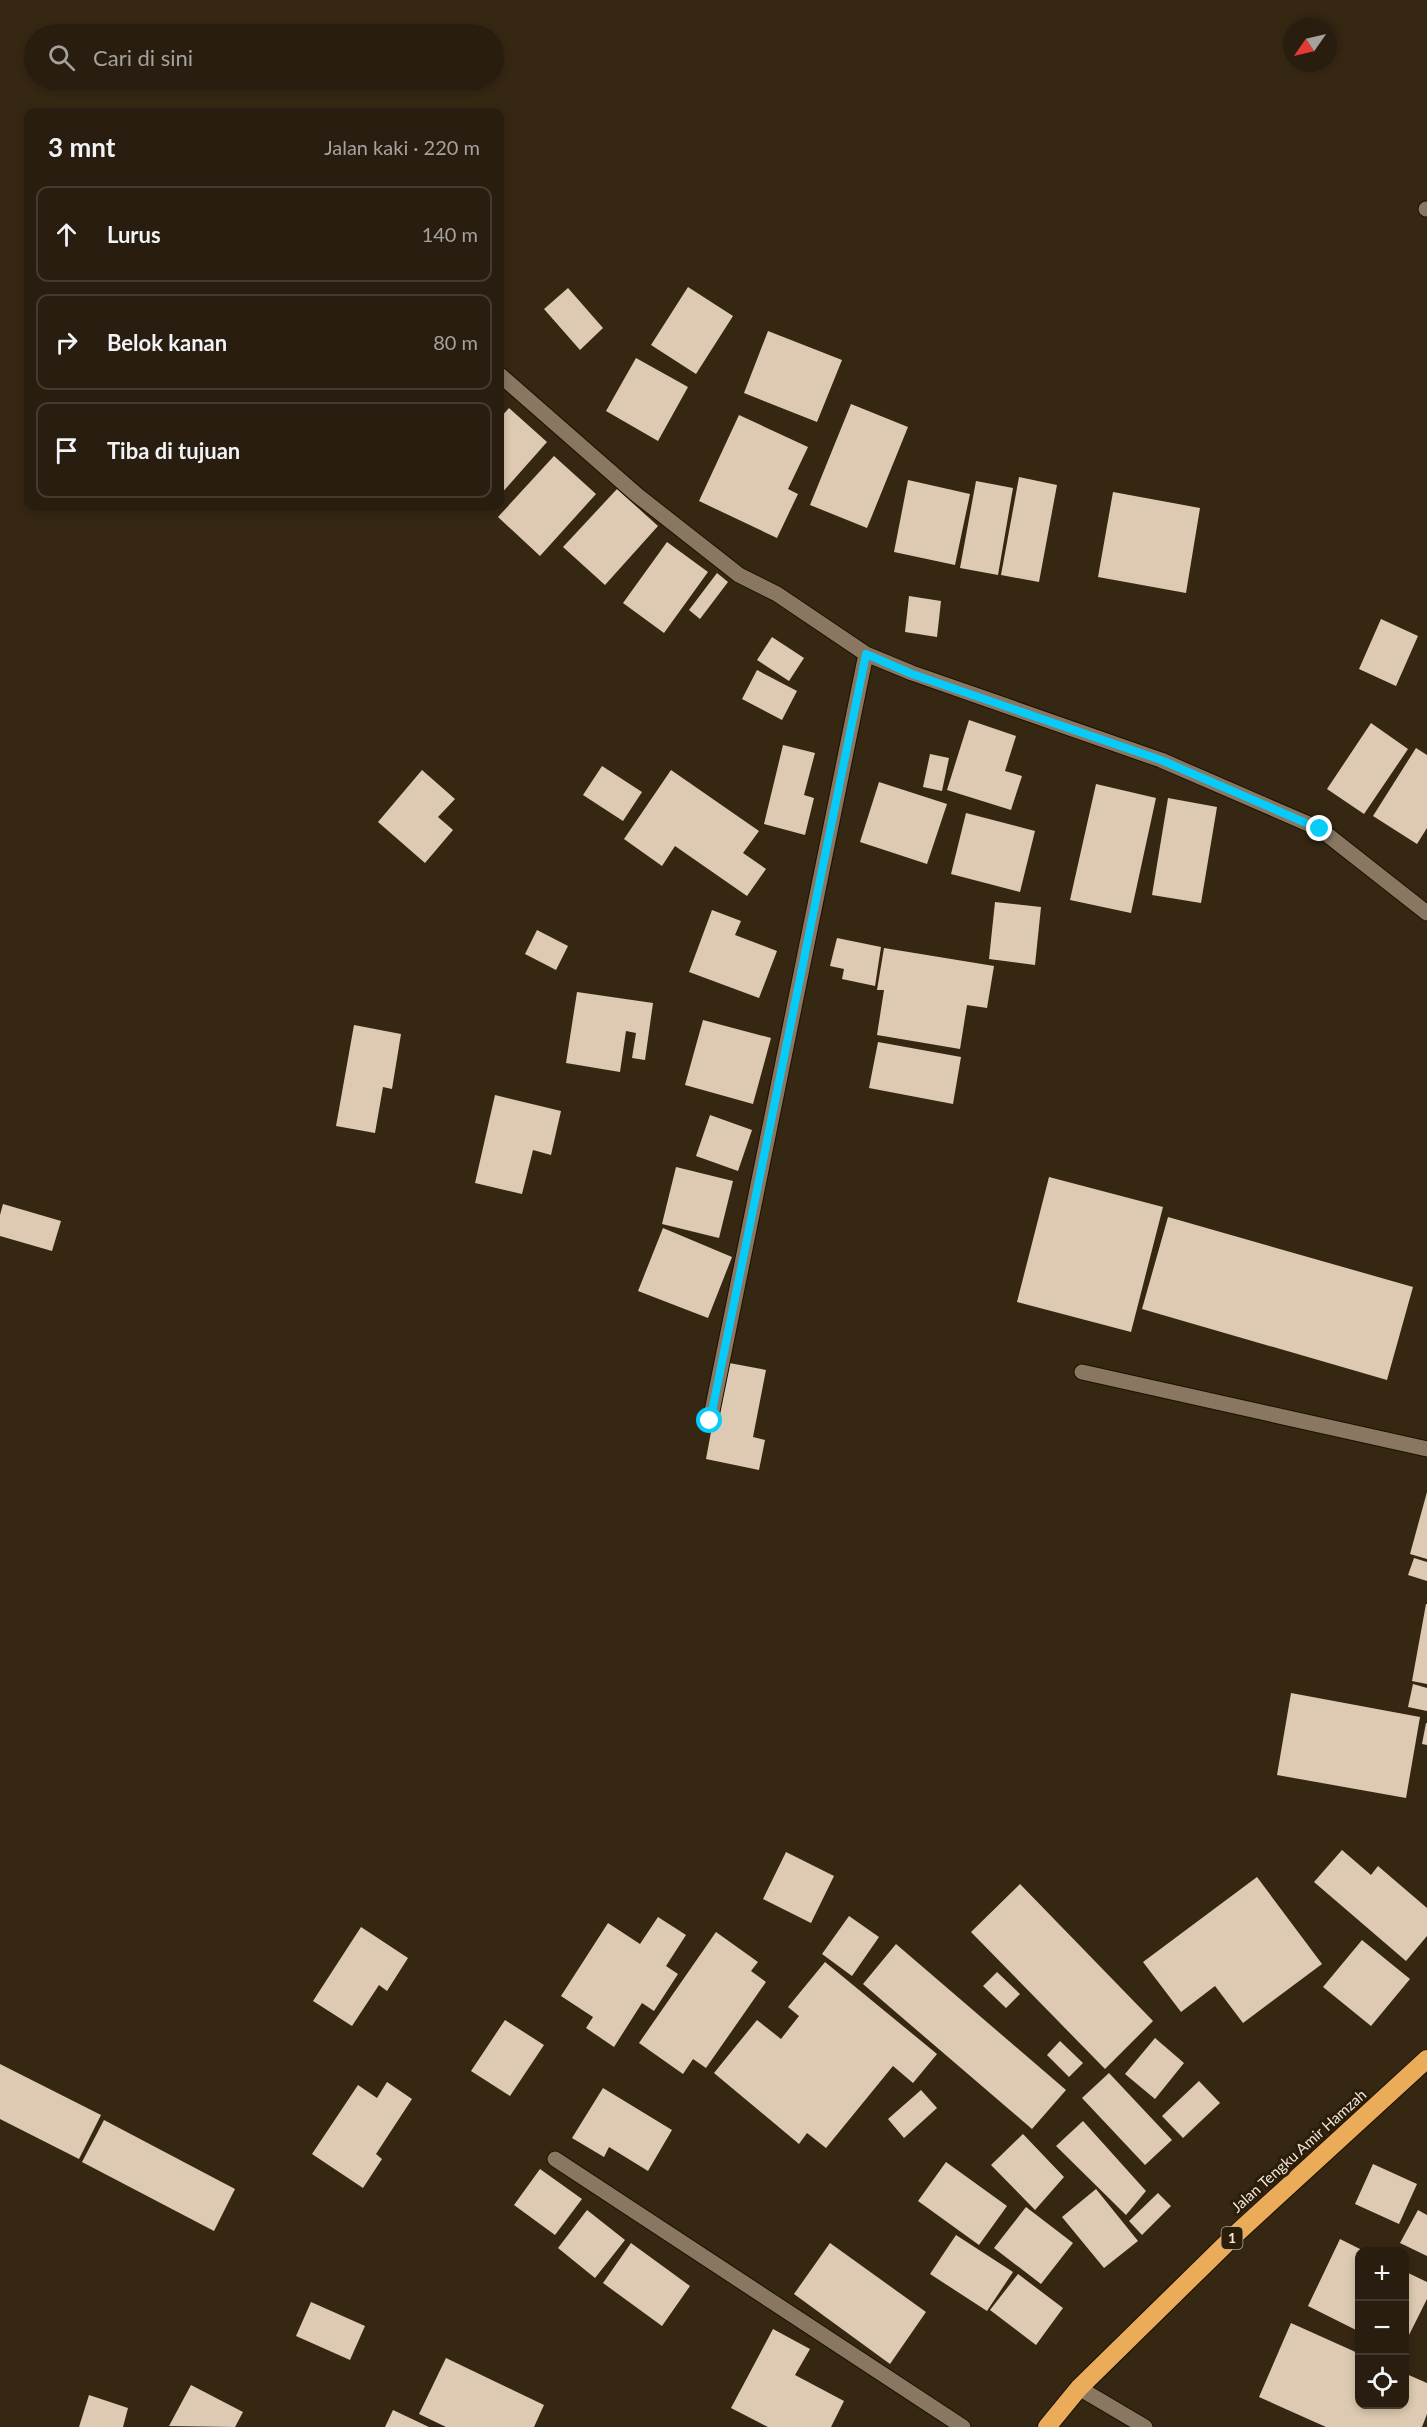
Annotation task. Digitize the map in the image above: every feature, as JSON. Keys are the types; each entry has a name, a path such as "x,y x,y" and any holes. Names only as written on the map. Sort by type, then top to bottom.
{"highway":[{"name":"Jalan Tengku Amir Hamzah","path":"1047,2427 1078,2388 1236,2234 1427,2059"}],"street":[{"path":"504,379 637,495 739,575 777,594 866,654 912,674 1161,760 1320,829 1427,913"},
{"path":"710,1421 866,654"},
{"path":"1082,1372 1427,1449"},
{"path":"555,2159 963,2427"},
{"path":"1078,2388 1145,2427"}],"building":[{"path":"688,287 733,316 696,374 651,345"},
{"path":"568,288 603,328 580,350 544,309"},
{"path":"768,331 842,360 817,422 744,393"},
{"path":"636,358 688,387 658,441 606,411"},
{"path":"851,404 908,427 867,528 810,505"},
{"path":"509,408 547,442 504,490 504,414"},
{"path":"739,415 808,447 788,489 798,494 777,538 699,501"},
{"path":"554,456 596,494 540,556 498,517"},
{"path":"1019,477 1057,485 1039,582 1001,575"},
{"path":"908,480 970,494 955,565 894,552"},
{"path":"976,481 1013,488 998,575 960,568"},
{"path":"617,489 658,526 605,585 563,547"},
{"path":"1113,492 1200,508 1186,593 1098,577"},
{"path":"667,542 708,572 664,633 623,603"},
{"path":"717,573 728,582 700,619 689,610"},
{"path":"909,596 941,601 937,637 905,632"},
{"path":"1381,619 1418,636 1396,686 1359,669"},
{"path":"772,637 804,658 789,681 757,660"},
{"path":"757,670 797,691 782,720 742,699"},
{"path":"969,720 1016,736 1005,771 1022,776 1011,810 947,790"},
{"path":"1371,723 1408,749 1364,814 1327,789"},
{"path":"783,745 815,753 804,795 814,798 805,835 764,824"},
{"path":"1416,748 1427,755 1427,828 1417,844 1373,816"},
{"path":"930,754 949,758 942,791 923,787"},
{"path":"602,766 642,792 623,821 583,795"},
{"path":"422,770 455,799 438,817 453,830 425,863 378,822"},
{"path":"671,770 759,831 743,853 766,869 747,896 675,846 662,866 624,839"},
{"path":"879,782 947,804 927,864 860,842"},
{"path":"1096,784 1156,798 1131,913 1070,900"},
{"path":"1168,798 1217,807 1201,903 1152,895"},
{"path":"966,813 1035,831 1020,892 951,874"},
{"path":"995,902 1041,907 1035,965 989,959"},
{"path":"712,910 741,921 735,935 777,951 759,998 689,972"},
{"path":"537,930 568,946 556,970 525,954"},
{"path":"837,938 881,947 875,986 842,979 844,969 830,966"},
{"path":"884,948 994,966 987,1008 967,1005 960,1049 877,1035 884,990 877,990"},
{"path":"577,992 653,1003 645,1060 632,1058 636,1033 626,1031 620,1072 566,1063"},
{"path":"703,1020 771,1038 753,1104 685,1085"},
{"path":"354,1025 401,1034 392,1089 383,1087 375,1133 336,1126"},
{"path":"878,1042 961,1057 953,1104 869,1088"},
{"path":"495,1095 561,1111 551,1155 533,1150 522,1194 475,1183"},
{"path":"710,1115 752,1130 738,1171 696,1156"},
{"path":"676,1167 733,1181 719,1238 662,1224"},
{"path":"1049,1177 1163,1207 1131,1332 1017,1302"},
{"path":"3,1204 61,1221 52,1251 0,1236 0,1215"},
{"path":"1168,1217 1413,1287 1387,1380 1142,1309"},
{"path":"663,1228 732,1257 708,1318 638,1291"},
{"path":"724,1362 766,1370 753,1437 765,1440 759,1470 706,1459"},
{"path":"1427,1492 1427,1559 1410,1554"},
{"path":"1414,1558 1427,1562 1427,1581 1408,1575"},
{"path":"1427,1604 1427,1684 1412,1681"},
{"path":"1413,1684 1427,1688 1427,1711 1408,1707"},
{"path":"1291,1693 1420,1717 1406,1798 1277,1775"},
{"path":"1427,1723 1427,1745 1422,1744"},
{"path":"1342,1850 1371,1875 1378,1866 1427,1908 1427,1936 1406,1961 1314,1882"},
{"path":"786,1852 834,1876 811,1923 763,1899"},
{"path":"1257,1877 1322,1964 1243,2023 1215,1986 1181,2012 1143,1962"},
{"path":"1020,1884 1153,2021 1105,2069 971,1932"},
{"path":"849,1916 879,1937 852,1976 822,1954"},
{"path":"658,1917 686,1935 666,1966 678,1974 654,2011 642,2003 614,2047 586,2028 593,2017 561,1996 608,1923 640,1944"},
{"path":"361,1927 408,1958 387,1991 379,1985 352,2026 313,2001"},
{"path":"716,1932 758,1962 751,1971 766,1982 706,2068 693,2059 683,2074 639,2043"},
{"path":"1362,1940 1410,1979 1371,2026 1323,1987"},
{"path":"896,1944 1066,2090 1032,2129 863,1984"},
{"path":"825,1962 937,2054 913,2083 893,2066 826,2148 807,2133 799,2144 714,2073 757,2020 781,2039 799,2016 788,2007"},
{"path":"997,1972 1020,1994 1006,2008 983,1986"},
{"path":"505,2020 544,2045 510,2096 471,2071"},
{"path":"1155,2038 1184,2063 1155,2099 1125,2074"},
{"path":"1060,2041 1083,2063 1069,2077 1047,2055"},
{"path":"0,2064 101,2115 79,2159 0,2119"},
{"path":"1109,2073 1172,2140 1145,2165 1082,2098"},
{"path":"1199,2081 1220,2103 1183,2138 1162,2116"},
{"path":"387,2082 412,2099 376,2154 382,2159 363,2188 312,2154 358,2085 377,2098"},
{"path":"603,2088 672,2130 648,2171 609,2147 604,2157 572,2138"},
{"path":"921,2090 937,2108 904,2138 888,2119"},
{"path":"104,2120 235,2189 214,2231 82,2162"},
{"path":"1083,2121 1146,2191 1126,2215 1056,2146"},
{"path":"1023,2134 1064,2177 1035,2210 991,2165"},
{"path":"946,2162 1007,2206 979,2245 918,2201"},
{"path":"1373,2164 1417,2184 1399,2224 1355,2204"},
{"path":"540,2169 582,2199 555,2235 514,2205"},
{"path":"1096,2189 1138,2241 1104,2268 1062,2217"},
{"path":"1158,2193 1171,2206 1142,2235 1129,2221"},
{"path":"1026,2207 1073,2243 1041,2284 994,2248"},
{"path":"587,2210 625,2240 595,2278 558,2248"},
{"path":"1418,2210 1427,2215 1427,2256 1400,2243"},
{"path":"956,2235 1013,2272 987,2311 930,2274"},
{"path":"1340,2239 1356,2247 1355,2330 1308,2306"},
{"path":"631,2243 690,2286 662,2326 603,2283"},
{"path":"830,2243 926,2312 890,2364 794,2294"},
{"path":"1409,2273 1427,2282 1427,2299 1409,2335"},
{"path":"1018,2274 1063,2308 1036,2345 990,2310"},
{"path":"311,2302 365,2326 350,2360 296,2336"},
{"path":"1291,2323 1355,2352 1355,2409 1409,2409 1409,2375 1427,2383 1427,2414 1422,2427 1326,2427 1259,2397"},
{"path":"773,2329 810,2349 795,2375 844,2401 831,2427 768,2427 731,2408"},
{"path":"446,2358 544,2405 534,2427 446,2427 419,2414"},
{"path":"191,2385 243,2412 235,2427 169,2426"},
{"path":"89,2395 128,2408 123,2427 79,2427"},
{"path":"393,2410 429,2427 385,2427"}],"route":[{"path":"710,1421 866,654 912,674 1161,760 1320,829"}]}
